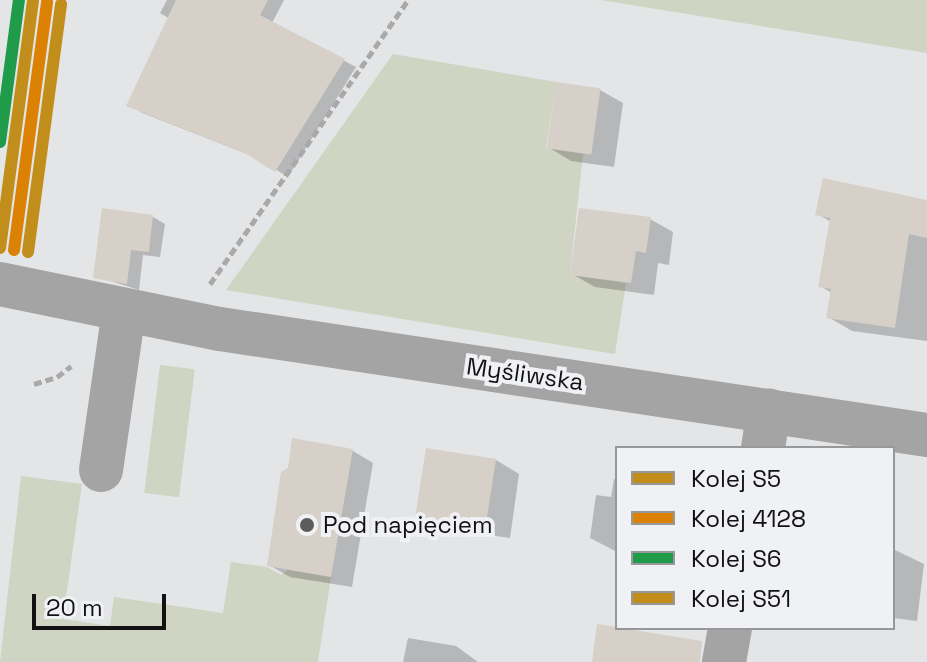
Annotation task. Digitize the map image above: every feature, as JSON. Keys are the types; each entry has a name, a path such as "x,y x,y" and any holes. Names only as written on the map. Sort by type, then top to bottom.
{"street":[{"name":"Myśliwska","path":"0,284 124,310 766,429 927,435"},
{"path":"101,470 124,310"},
{"path":"724,662 730,630"}],"path":[{"path":"185,321 408,0"}],"green space":[{"path":"601,0 927,0 927,53"},
{"path":"393,54 556,82 546,148 583,154 570,275 626,283 615,354 226,290"},
{"path":"160,365 195,369 179,497 144,493"},
{"path":"21,476 82,484 63,619 110,626 114,597 223,613 231,562 267,567 281,575 288,570 331,577 318,662 0,662"}],"building":[{"path":"176,0 268,0 260,15 345,59 275,172 245,153 126,106"},
{"path":"556,82 601,88 591,155 547,148"},
{"path":"823,178 927,200 927,238 909,234 895,328 826,318 831,289 818,287 830,218 815,215"},
{"path":"102,208 153,215 149,252 131,250 127,284 93,278"},
{"path":"579,208 651,217 646,253 636,251 631,283 570,275"},
{"name":"Pod napięciem","path":"292,438 353,449 331,577 267,566 281,472 288,468"},
{"path":"426,448 496,459 485,526 415,515"},
{"path":"597,624 615,627 615,630 702,641 700,662 592,662"}],"rail line":[{"name":"S6","path":"0,142 19,0"},
{"name":"S5","path":"0,248 33,0"},
{"name":"4128","path":"14,250 47,2"},
{"name":"S51","path":"28,252 61,4"}],"place":[{"name":"Pod napięciem","path":"307,525"}]}
